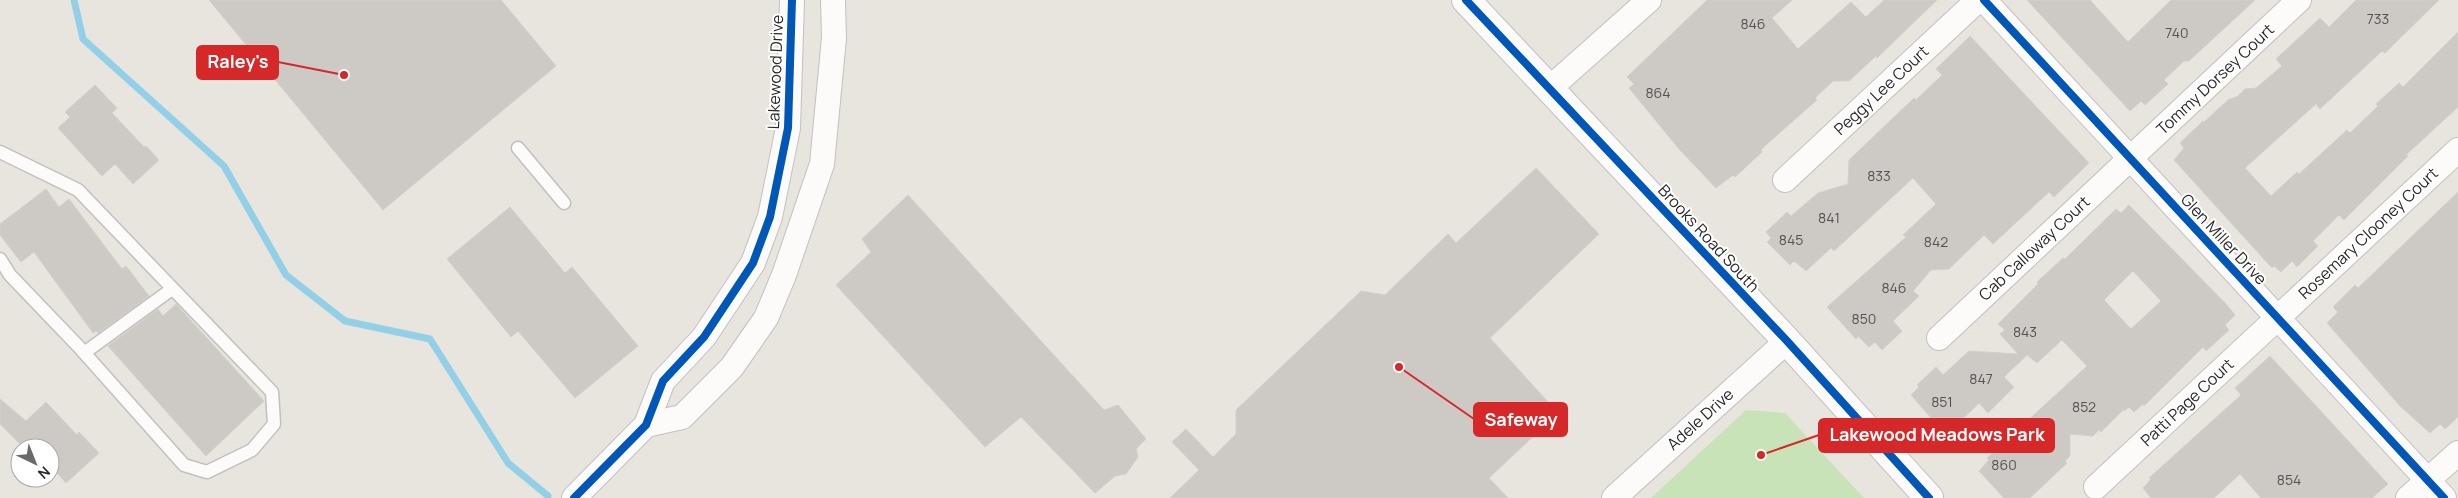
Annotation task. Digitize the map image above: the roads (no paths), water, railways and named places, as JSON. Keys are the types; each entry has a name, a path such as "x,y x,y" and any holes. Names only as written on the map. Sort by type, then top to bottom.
{"street":[{"name":"Lakewood Drive","path":"574,498 646,425 663,381 704,337 753,262 770,217 788,128 792,0"},
{"path":"646,425 682,417 732,367 766,318 784,275 822,164 834,38 833,0"},
{"name":"Brooks Road South","path":"1466,0 1787,341 1929,498"},
{"path":"1549,89 1649,0"},
{"name":"Peggy Lee Court","path":"1784,180 1978,0"},
{"name":"Glen Miller Drive","path":"1984,0 2444,498"},
{"name":"Tommy Dorsey Court","path":"2130,158 2299,0"},
{"name":"Rosemary Clooney Court","path":"2277,317 2458,150"},
{"name":"Cab Calloway Court","path":"1939,338 2130,158"},
{"name":"Patti Page Court","path":"2096,487 2277,317"},
{"name":"Adele Drive","path":"1614,498 1787,341"},
{"path":"2408,498 2458,453"}],"lane":[{"path":"518,148 564,203"},
{"path":"0,152 78,190 272,392 274,424 252,450 207,472 184,465 84,353 10,275 0,259"},
{"path":"84,353 172,289"}],"waterway":[{"path":"74,0 83,39 224,166 286,275 345,321 430,339 508,463 548,496"}],"place":[{"name":"Raley's","path":"344,75"},
{"name":"Safeway","path":"1399,367"},
{"name":"Lakewood Meadows Park","path":"1761,455"}]}
